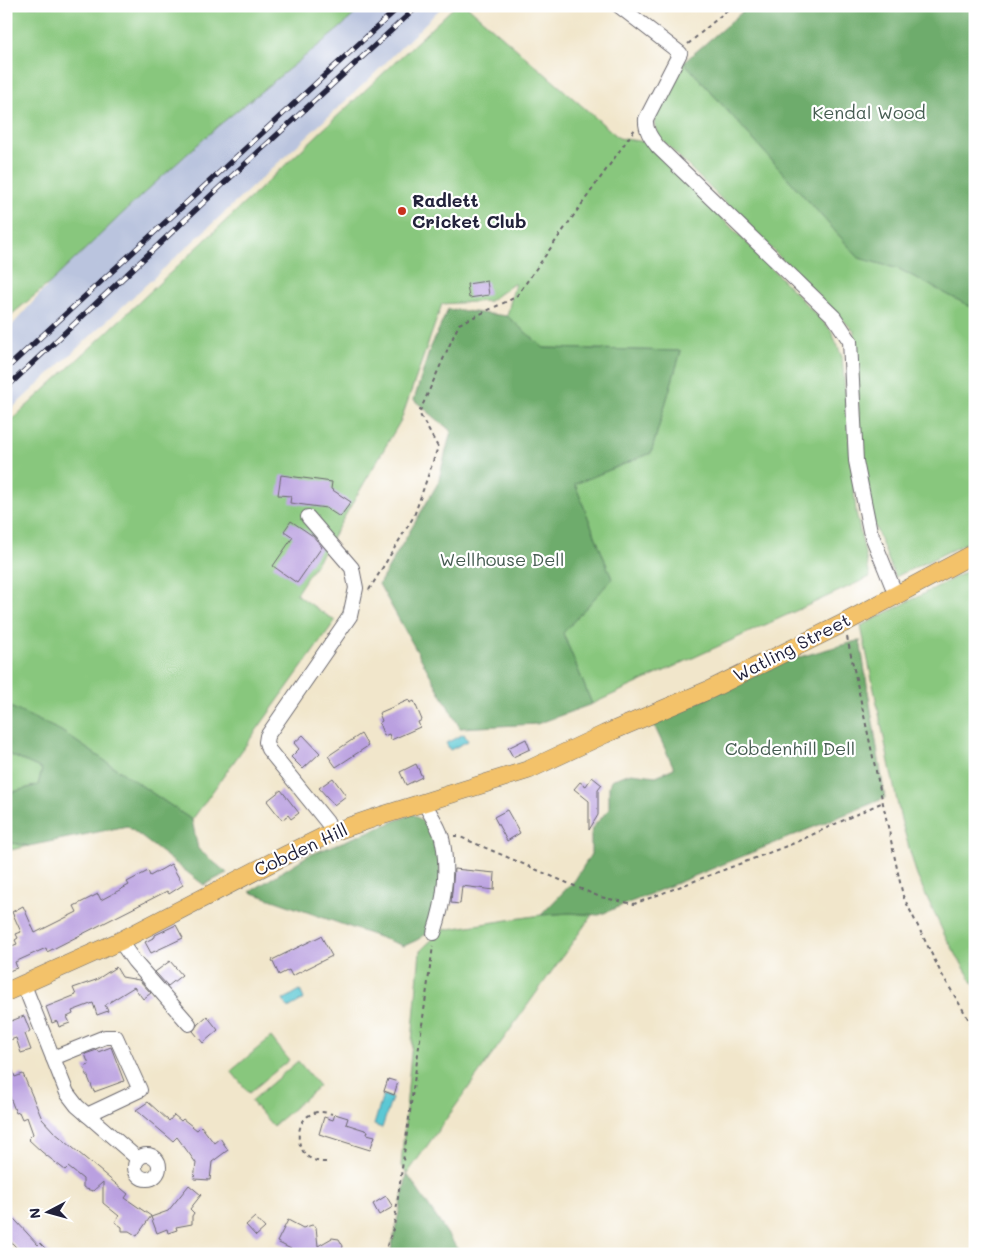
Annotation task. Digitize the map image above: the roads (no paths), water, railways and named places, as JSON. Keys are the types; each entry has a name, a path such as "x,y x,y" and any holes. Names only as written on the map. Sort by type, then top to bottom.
{"main road":[{"name":"Watling Street","path":"605,734 712,689 844,623 975,553"},
{"name":"Cobden Hill","path":"6,992 120,941 333,832 528,770 605,734"}],"street":[{"path":"619,6 680,53 648,113 645,126 658,147 834,316 850,341 856,461 870,531 896,595"},
{"path":"308,517 352,568 356,588 350,616 267,736 266,742 268,749 333,832"},
{"path":"424,803 441,836 444,861 444,887 440,913 434,933"},
{"path":"120,941 134,961 189,1024"},
{"path":"24,985 67,1094 77,1106 138,1159"},
{"path":"53,1058 104,1037 116,1037 140,1090 87,1115"}],"water":[{"path":"464,734 468,741 450,750 446,743"},
{"path":"300,990 304,999 288,1008 283,1000"},
{"path":"383,1095 392,1098 382,1128 374,1125"}],"railway":[{"path":"6,369 400,6"},
{"path":"6,388 220,187 418,6"}],"place":[{"name":"Radlett Cricket Club","path":"402,211"}],"park label":[{"name":"Kendal Wood","path":"869,113"},
{"name":"Wellhouse Dell","path":"502,560"},
{"name":"Cobdenhill Dell","path":"790,749"}]}
